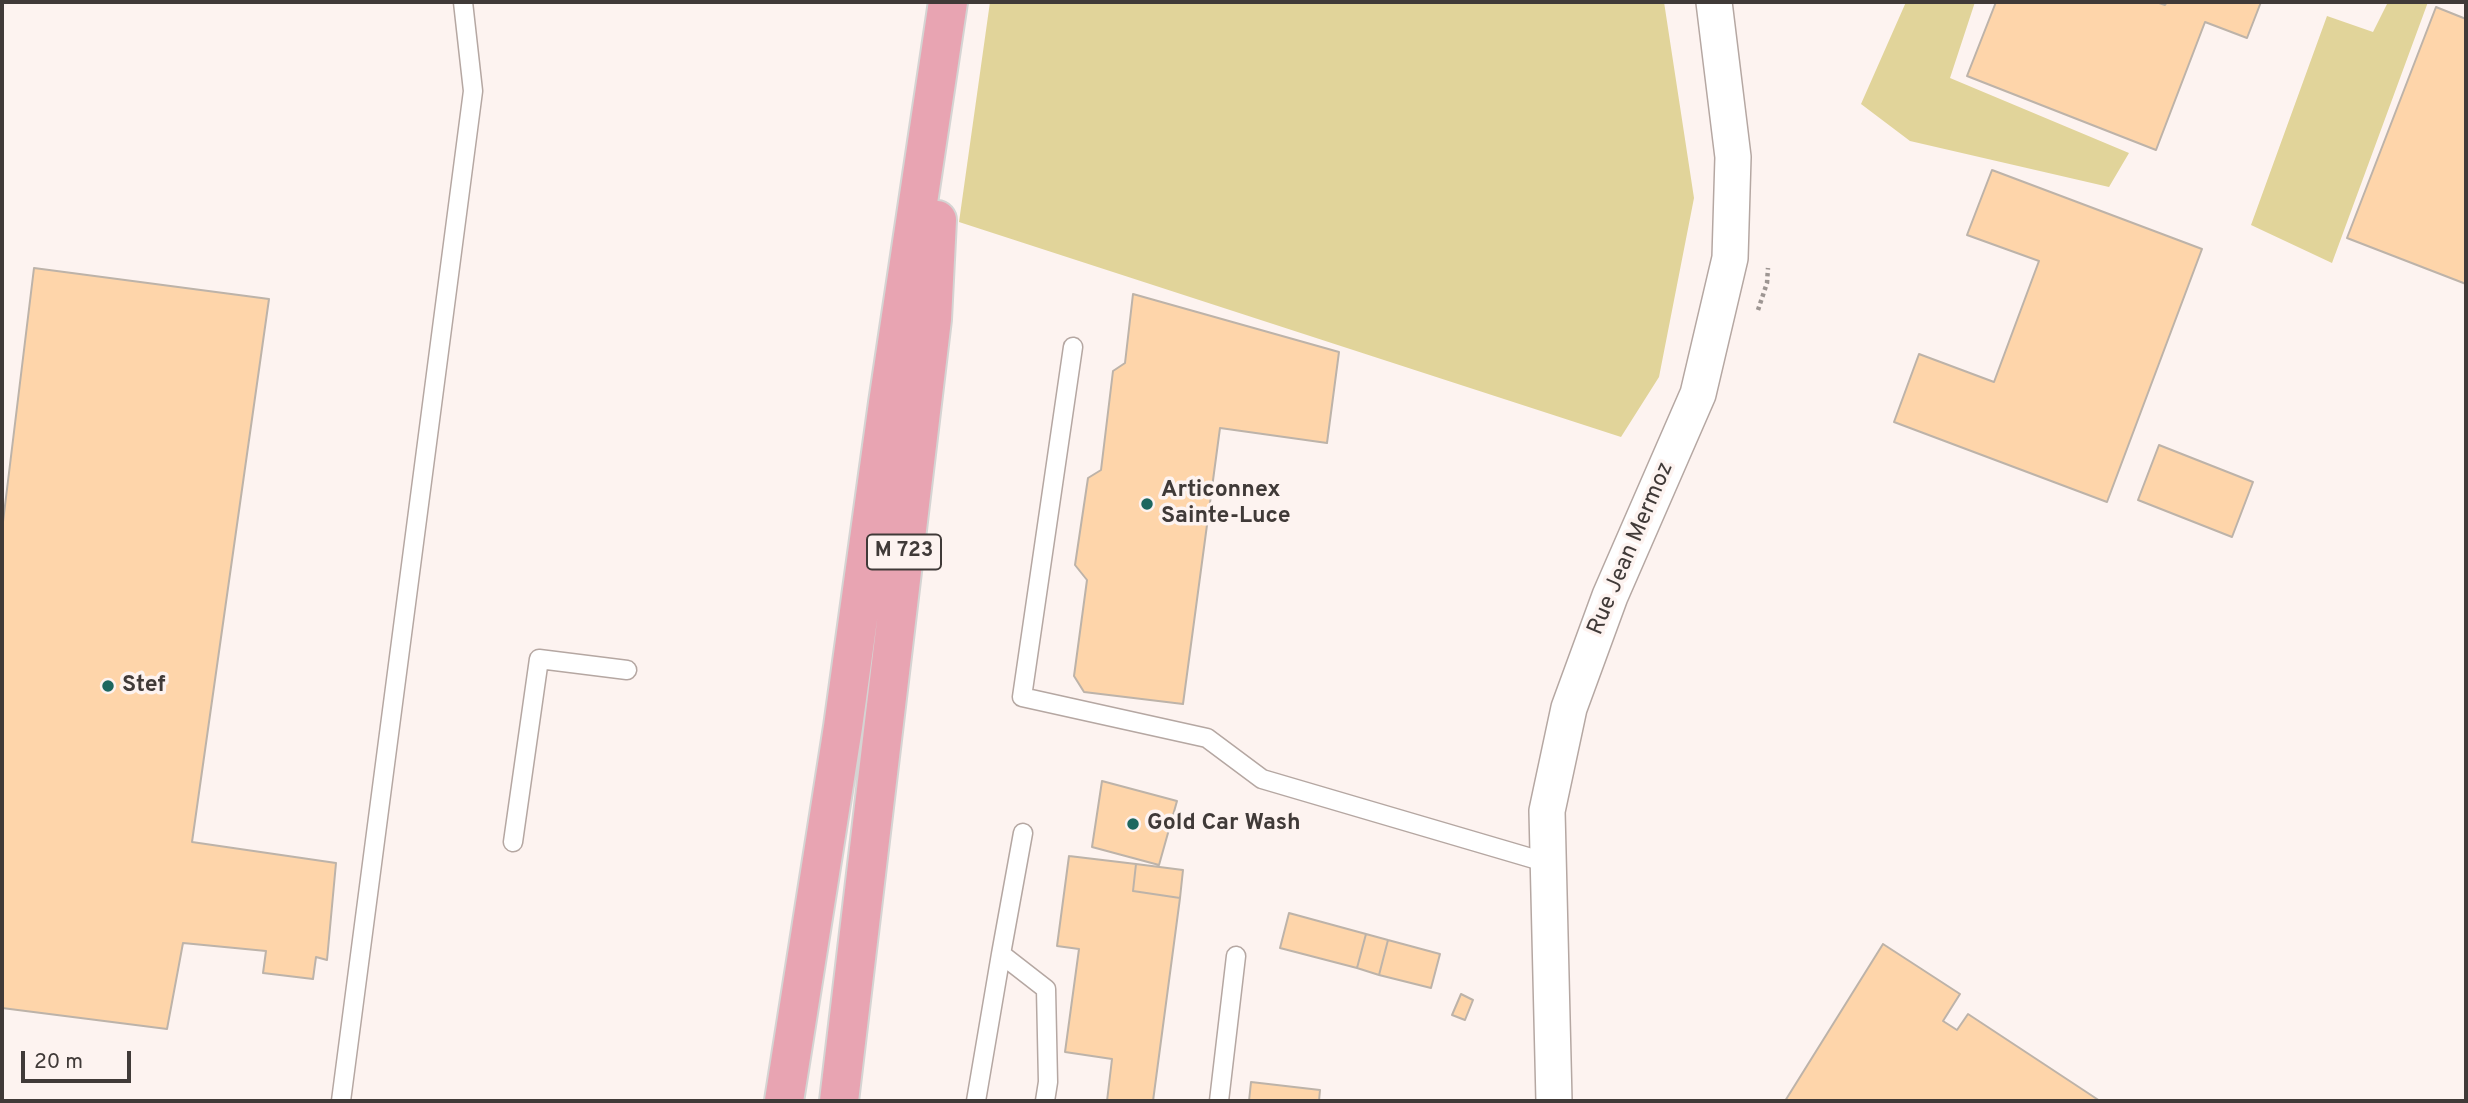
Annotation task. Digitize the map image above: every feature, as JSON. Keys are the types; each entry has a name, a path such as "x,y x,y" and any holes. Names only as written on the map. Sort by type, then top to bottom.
{"main road":[{"name":"M 723","path":"783,1101 843,727 948,2"},
{"name":"M 723","path":"839,1101 932,319 948,2"}],"street":[{"name":"Rue Jean Mermoz","path":"1554,1101 1547,811 1569,708 1609,596 1698,394 1730,258 1733,158 1714,2"}],"lane":[{"path":"341,1101 473,91 463,2"},
{"path":"1073,347 1022,697 1207,738 1262,779 1548,863"},
{"path":"513,842 539,659 627,670"},
{"path":"976,1101 1023,833"},
{"path":"1001,954 1046,989 1048,1083 1045,1101"},
{"path":"1219,1101 1236,956"}],"shaded area":[{"path":"990,2 1664,2 1694,198 1659,377 1621,437 959,222"},
{"path":"1906,2 1975,2 1950,78 2129,153 2109,187 1910,141 1861,104"},
{"path":"2388,2 2428,2 2332,263 2251,225 2327,16 2373,32"}],"building":[{"path":"1996,2 2156,2 2165,5 2167,2 2261,2 2247,38 2205,22 2156,150 1967,76"},
{"path":"2436,7 2466,19 2466,284 2347,238"},
{"path":"1992,170 2202,249 2107,502 1894,422 1919,354 1994,382 2039,261 1967,235"},
{"name":"Stef","path":"34,268 269,299 192,842 336,863 327,960 316,957 313,979 263,973 266,951 183,943 167,1029 2,1008 2,530"},
{"name":"Articonnex Sainte-Luce","path":"1133,294 1339,352 1327,443 1220,428 1183,704 1084,692 1074,676 1087,580 1075,565 1088,478 1101,470 1113,371 1125,363"},
{"path":"2159,445 2253,482 2232,537 2138,500"},
{"name":"Gold Car Wash","path":"1102,781 1177,801 1159,865 1092,847"},
{"path":"1069,856 1136,864 1133,891 1180,898 1153,1101 1107,1101 1112,1059 1065,1052 1079,949 1057,946"},
{"path":"1136,864 1183,870 1180,898 1133,891"},
{"path":"1289,913 1366,934 1357,968 1280,948"},
{"path":"1366,934 1388,940 1379,975 1357,968"},
{"path":"1388,940 1440,954 1431,988 1379,975"},
{"path":"1883,944 1960,994 1943,1021 1957,1030 1968,1014 2100,1101 1785,1101"},
{"path":"1461,994 1473,1000 1465,1020 1452,1015"},
{"path":"1251,1082 1320,1090 1319,1101 1249,1101"}],"place":[{"name":"Articonnex Sainte-Luce","path":"1147,504"},
{"name":"Stef","path":"108,686"},
{"name":"Gold Car Wash","path":"1133,824"}]}
